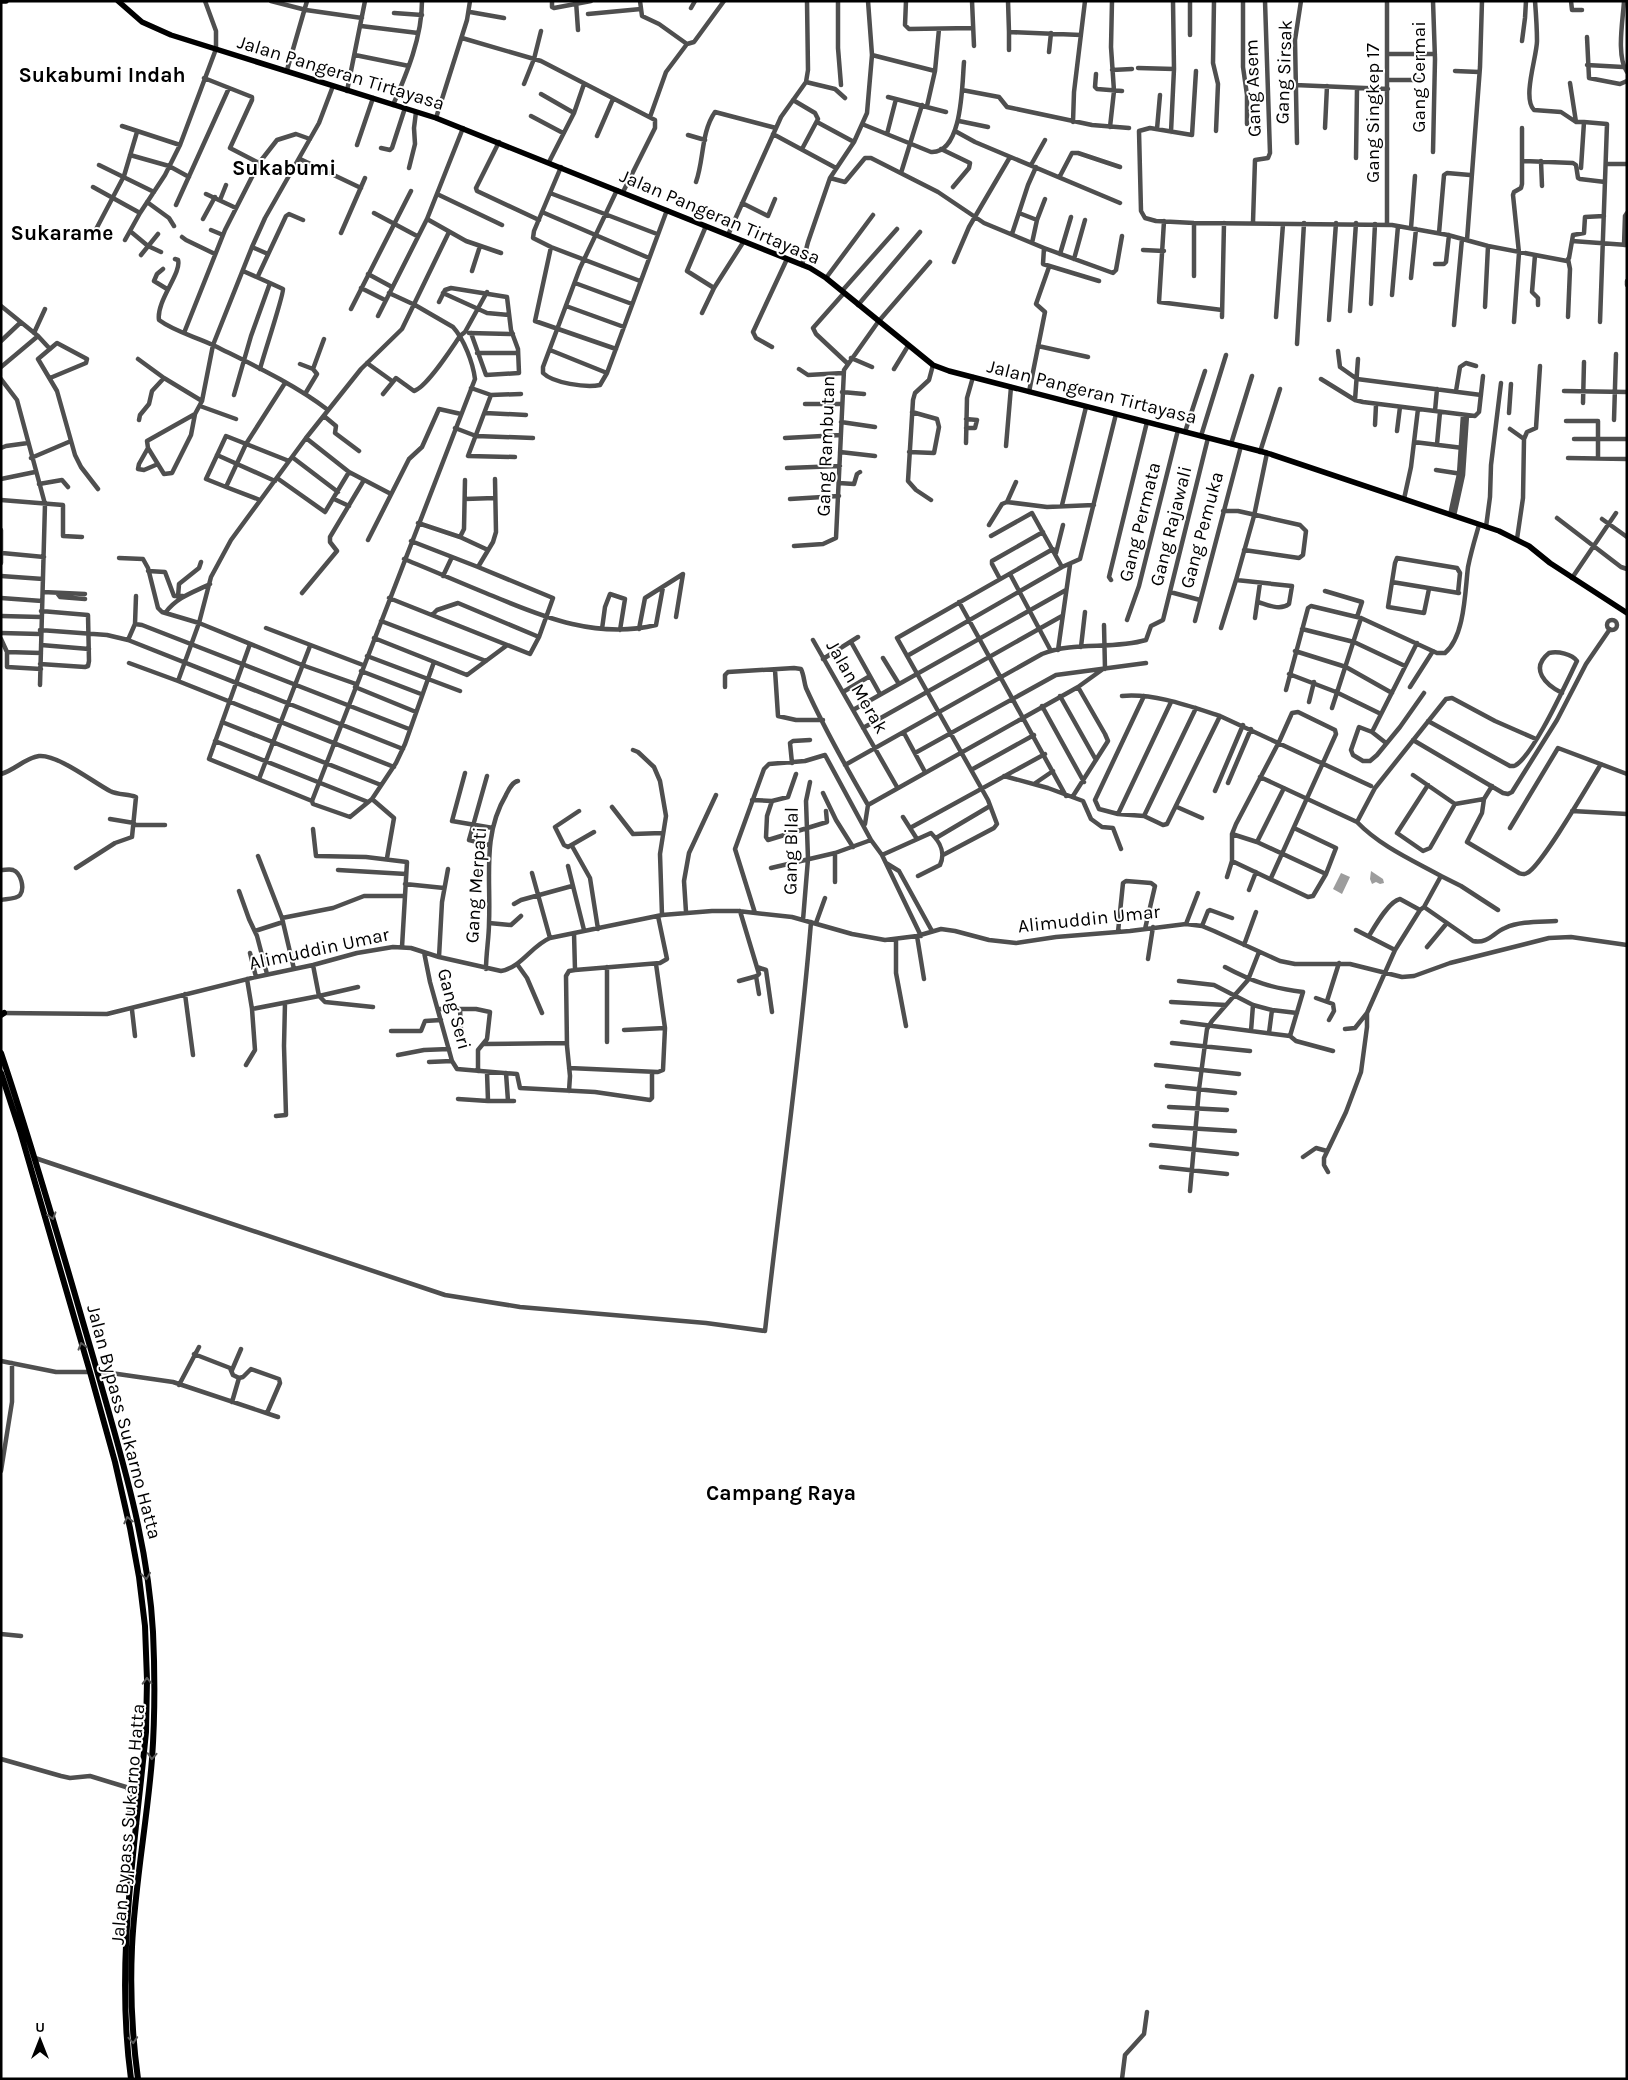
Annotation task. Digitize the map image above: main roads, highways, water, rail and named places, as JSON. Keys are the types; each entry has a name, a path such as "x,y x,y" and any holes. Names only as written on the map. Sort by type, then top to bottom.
{"highway":[{"name":"Jalan Bypass Sukarno Hatta","path":"1,1053 36,1158 72,1301"},
{"name":"Jalan Bypass Sukarno Hatta","path":"1,1073 93,1371 123,1461 146,1572 152,1632 154,1700 152,1759 132,1947 132,2014 138,2079"},
{"name":"Jalan Bypass Sukarno Hatta","path":"93,1371 130,1528 145,1626 146,1732 128,1911 125,1978 126,2042 131,2079"}],"main road":[{"path":"1,1 6,1"},
{"name":"Jalan Pangeran Tirtayasa","path":"118,1 142,22 154,28 436,118 802,265 826,278 933,365 1029,392 1241,446 1452,515 1517,539 1624,612"}],"district":[{"name":"Sukabumi Indah","path":"102,75"},
{"name":"Sukabumi","path":"284,168"},
{"name":"Sukarame","path":"62,233"},
{"name":"Campang Raya","path":"781,1493"}]}
